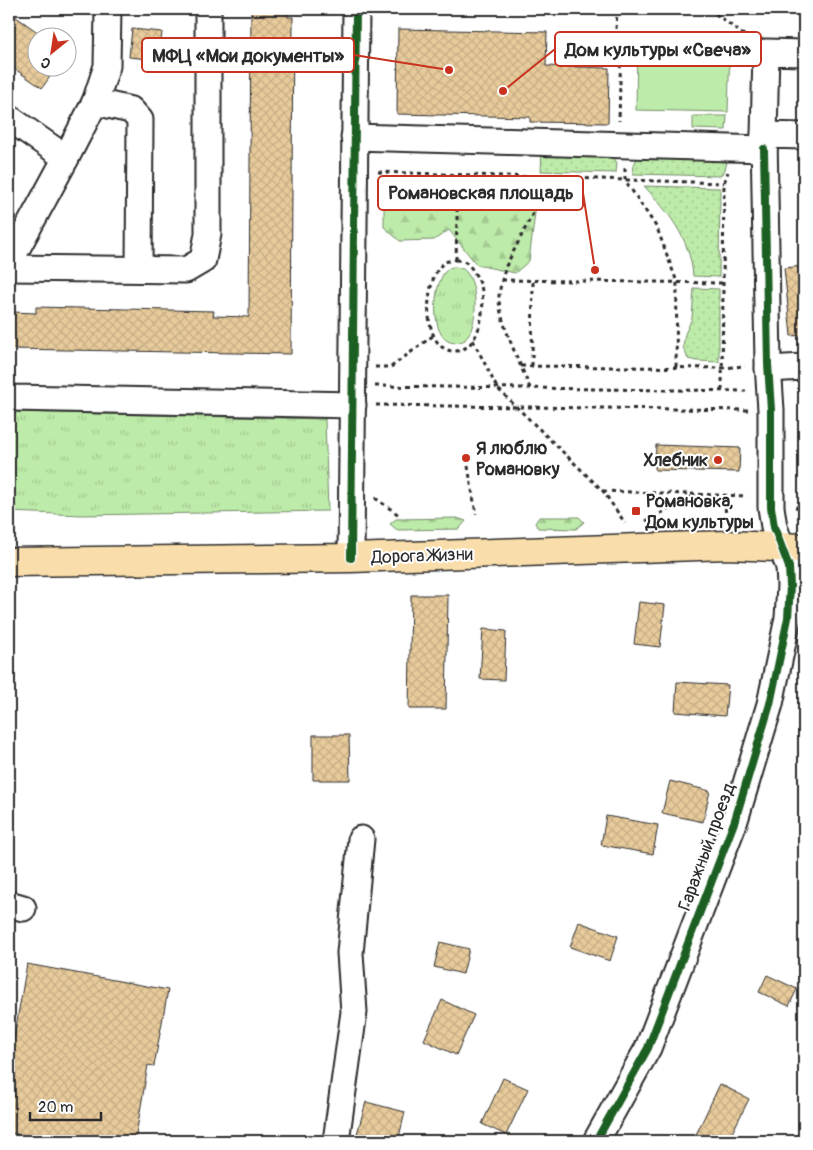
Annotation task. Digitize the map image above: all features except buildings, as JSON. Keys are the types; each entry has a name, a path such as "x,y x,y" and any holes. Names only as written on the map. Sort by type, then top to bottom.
{"main road":[{"name":"Дорога Жизни","path":"9,562 351,558 727,546 793,547"}],"street":[{"path":"9,263 95,102 107,66 108,9"},
{"path":"9,268 186,270 203,260 208,234 208,9"},
{"path":"351,558 356,9"},
{"path":"766,52 804,53"},
{"name":"Гаражный проезд","path":"596,1141 648,1048 735,820 770,704 788,618 789,567 793,547 774,527 771,507 764,142 766,52"},
{"path":"95,102 131,110 140,120 139,269"},
{"path":"9,118 66,158"},
{"path":"354,137 736,148 804,136"},
{"path":"769,384 804,367"},
{"path":"9,397 353,386"},
{"path":"336,1141 354,1012 350,954 361,838"}],"path":[{"path":"617,9 616,29 621,43 618,144"},
{"path":"709,9 766,52"},
{"path":"722,390 724,183 736,148"},
{"path":"373,172 724,183"},
{"path":"456,260 458,175"},
{"path":"530,388 503,321 499,298 506,266 551,178"},
{"path":"624,180 657,228 677,282 676,367"},
{"path":"456,260 467,263 481,286 483,304 480,324 473,340 465,348 456,351 446,350 438,344 434,335 428,306 437,270 446,262 456,260"},
{"path":"502,280 723,283"},
{"path":"532,366 533,280"},
{"path":"353,386 391,367 434,335"},
{"path":"473,340 497,388 603,491 626,523"},
{"path":"521,366 722,368 769,384"},
{"path":"353,386 722,390 769,384"},
{"path":"353,386 516,407 769,384"},
{"path":"468,466 476,514"},
{"path":"603,491 752,497"},
{"path":"643,523 696,495"},
{"path":"725,522 726,496"},
{"path":"793,507 804,508"}],"green space":[{"path":"637,43 730,46 728,112 636,110"},
{"path":"693,116 727,116 726,130 693,129"},
{"path":"542,149 610,151 617,163 616,173 541,171"},
{"path":"641,152 728,158 725,170 720,176 633,174 634,164"},
{"path":"392,177 445,179 464,190 477,182 520,187 536,205 529,261 515,273 477,265 449,230 434,240 400,241 384,227 384,184"},
{"path":"644,186 720,188 719,277 693,276 688,250 683,238 670,216"},
{"path":"449,268 463,269 468,274 474,289 475,307 473,324 465,340 453,343 444,338 439,329 436,316 436,301 442,276"},
{"path":"694,288 719,289 719,362 688,359 683,347 685,334 692,318"},
{"path":"9,412 325,419 328,511 82,515 9,512"},
{"path":"539,517 579,517 584,522 576,529 538,528 535,523"},
{"path":"457,518 466,521 459,529 397,530 390,524 396,519"}],"cycle path":[{"path":"351,558 356,9"},
{"path":"596,1141 648,1048 735,820 770,704 788,618 789,567 774,527 771,507 771,410 768,364 764,149"}],"place":[{"name":"МФЦ «Мои документы»","path":"449,70"},
{"name":"Дом культуры «Свеча»","path":"503,91"},
{"name":"Романовская площадь","path":"595,270"},
{"name":"Я люблю Романовку","path":"466,458"},
{"name":"Хлебник","path":"718,460"},
{"name":"Романовка, Дом культуры","path":"636,511"}]}
